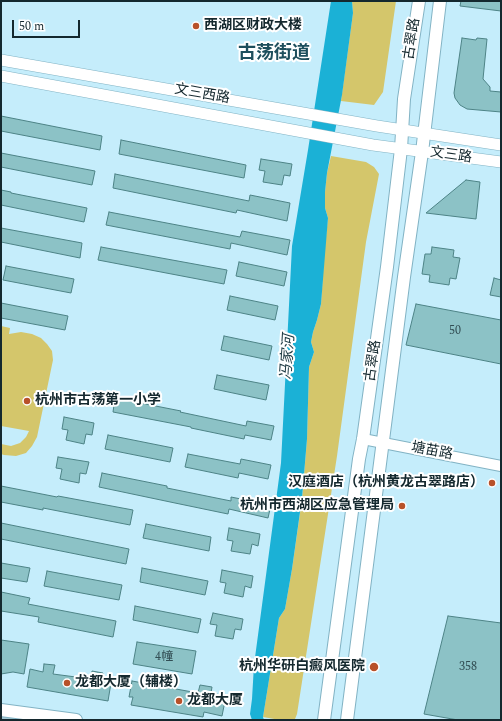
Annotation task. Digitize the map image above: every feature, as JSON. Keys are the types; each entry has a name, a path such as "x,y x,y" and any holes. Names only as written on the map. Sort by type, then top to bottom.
{"main road":[{"name":"古翠路","path":"324,720 335,646 358,459 363,439 387,267 401,149 404,98 420,1"},
{"name":"古翠路","path":"347,720 404,277 422,152 440,1"},
{"name":"文三西路","path":"1,60 403,129"},
{"name":"文三西路","path":"1,76 401,149"},
{"name":"文三路","path":"403,129 501,145"},
{"name":"文三路","path":"401,149 501,162"},
{"path":"1,710 76,720"}],"street":[{"name":"塘苗路","path":"363,439 501,466"}],"shaded area":[{"path":"352,1 396,1 383,92 374,105 341,101 353,13"},
{"path":"331,156 366,162 374,167 379,174 366,242 337,456 297,714 295,719 280,720 263,717 279,618 285,609 302,499 307,439 309,367 314,352 311,342 321,304 328,218 325,208 325,192"},
{"name":"杭州市古荡第一小学","path":"1,326 10,328 9,334 21,332 32,334 41,338 52,351 53,360 37,437 26,453 16,456 1,454 1,444 11,446 20,443 29,431 1,426"}],"water":[{"name":"冯家河","path":"331,1 352,1 353,13 342,95 327,173 325,192 325,208 328,218 321,304 311,342 314,352 309,367 307,439 302,498 285,609 279,618 263,717 264,720 252,720 250,714 254,665 281,463 292,246"}],"building":[{"path":"461,1 501,1 501,11 460,6"},
{"path":"462,38 476,40 477,38 487,39 483,79 490,87 490,91 501,92 501,112 467,109 460,105 455,98 454,93"},
{"path":"1,116 102,136 100,150 1,131"},
{"path":"121,140 246,165 244,178 119,154"},
{"path":"1,153 95,171 92,185 1,167"},
{"path":"261,159 292,164 290,176 284,175 282,185 263,182 265,171 259,170"},
{"path":"115,174 249,201 250,195 290,203 287,221 237,210 236,213 113,188"},
{"path":"466,180 480,182 476,219 426,213"},
{"path":"1,190 87,208 84,222 1,205"},
{"path":"109,212 240,237 242,231 290,240 287,255 231,243 230,249 106,225"},
{"path":"1,228 82,243 80,258 1,242"},
{"path":"101,247 227,270 224,284 98,260"},
{"path":"432,247 454,250 453,257 460,258 456,279 450,278 449,285 429,282 430,275 422,274 425,254 431,254"},
{"path":"239,262 287,272 284,286 236,276"},
{"path":"6,266 74,279 71,293 3,280"},
{"path":"494,278 501,280 501,297 490,295"},
{"path":"230,296 278,306 275,320 227,310"},
{"path":"1,303 68,316 65,330 1,318"},
{"path":"416,304 501,320 501,364 406,345"},
{"path":"224,336 272,346 269,360 221,350"},
{"path":"217,375 269,385 266,400 214,389"},
{"path":"115,398 246,426 247,421 274,426 271,440 245,435 244,439 113,412"},
{"path":"64,417 94,423 92,435 86,434 84,444 66,440 68,430 62,429"},
{"path":"108,435 173,448 170,462 105,449"},
{"path":"188,454 240,464 241,459 271,465 268,479 239,473 238,478 185,467"},
{"path":"58,457 89,462 86,474 80,473 79,483 60,479 62,469 56,468"},
{"path":"102,473 231,501 231,497 271,505 268,518 229,509 228,514 99,487"},
{"path":"1,486 133,510 130,525 43,508 43,510 1,502"},
{"path":"1,523 129,549 126,564 1,539"},
{"path":"146,524 211,537 209,551 143,538"},
{"path":"229,528 260,534 258,546 252,544 250,554 231,551 233,541 227,540"},
{"path":"1,563 30,568 27,582 1,578"},
{"path":"142,568 208,581 205,595 140,582"},
{"path":"222,570 253,576 251,588 245,586 243,597 224,593 226,583 220,582"},
{"path":"47,571 122,585 119,600 44,586"},
{"path":"1,592 30,598 28,604 116,621 113,637 38,622 39,617 1,611"},
{"path":"135,606 201,619 198,633 133,620"},
{"path":"213,613 243,619 241,630 235,629 233,639 215,636 217,625 210,624"},
{"path":"448,616 501,623 501,720 458,720 424,714"},
{"path":"1,640 29,644 24,674 13,672 1,674"},
{"path":"137,642 196,651 192,674 133,664"},
{"name":"龙都大厦（辅楼）","path":"44,664 55,665 53,674 91,679 92,671 103,673 102,682 111,683 108,701 27,687 30,669 43,672"},
{"name":"龙都大厦","path":"132,681 198,693 200,685 212,687 211,693 226,696 222,716 204,712 203,717 131,705 133,697 129,697"}],"tunnel":[{"path":"1,717 21,720"}],"place":[{"name":"西湖区财政大楼","path":"196,26"},
{"name":"杭州市古荡第一小学","path":"27,401"},
{"name":"汉庭酒店（杭州黄龙古翠路店）","path":"492,483"},
{"name":"杭州市西湖区应急管理局","path":"402,506"},
{"name":"杭州华研白癜风医院","path":"374,667"},
{"name":"龙都大厦（辅楼）","path":"67,683"},
{"name":"龙都大厦","path":"179,701"}],"district":[{"name":"古荡街道","path":"274,54"}]}
